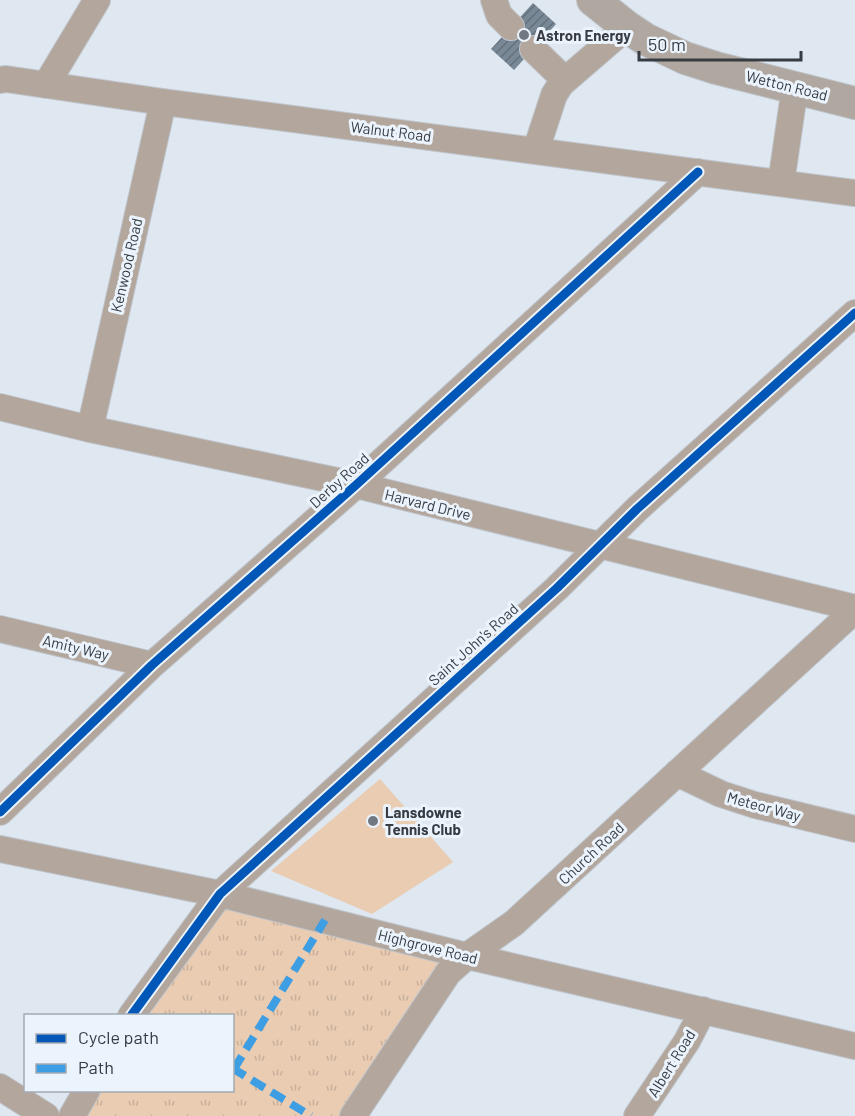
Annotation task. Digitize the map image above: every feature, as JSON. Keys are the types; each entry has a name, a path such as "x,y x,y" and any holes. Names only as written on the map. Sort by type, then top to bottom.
{"main road":[{"name":"Wetton Road","path":"593,0 645,39 685,58 855,103"}],"street":[{"path":"46,85 97,0"},
{"path":"494,0 499,15 511,27"},
{"path":"536,150 554,95 565,80 627,27"},
{"path":"533,49 565,80"},
{"name":"Walnut Road","path":"0,80 855,193"},
{"path":"781,183 795,87"},
{"name":"Kenwood Road","path":"90,429 163,102"},
{"name":"Derby Road","path":"0,812 152,665 356,485 698,172"},
{"name":"Saint John's Road","path":"133,1014 220,894 601,547 637,510 855,313"},
{"name":"Harvard Drive","path":"0,407 90,429 356,485 855,609"},
{"name":"Church Road","path":"353,1116 448,973 467,956 514,923 855,609"},
{"name":"Amity Way","path":"0,629 152,665"},
{"name":"Meteor Way","path":"677,773 721,794 755,806 855,830"},
{"name":"Highgrove Road","path":"0,849 220,894 467,956 855,1046"},
{"name":"Albert Road","path":"637,1116 687,1041 703,1010"},
{"path":"0,1087 46,1116"},
{"path":"72,1116 86,1092"}],"green space":[{"name":"Lansdowne Tennis Club","path":"380,779 453,862 372,914 271,871"},
{"path":"213,892 467,956 352,1116 82,1116 82,1092 234,1092 234,1014 132,1014"}],"building":[{"path":"533,3 556,24 514,70 491,49"}],"marked path":[{"path":"234,1069 325,920"},
{"path":"234,1069 311,1116"}],"cycle path":[{"path":"0,812 152,665 356,485 698,172"},
{"path":"132,1014 220,894 557,588 637,509 855,313"}],"place":[{"name":"Astron Energy","path":"524,35"},
{"name":"Lansdowne Tennis Club","path":"373,821"}]}
